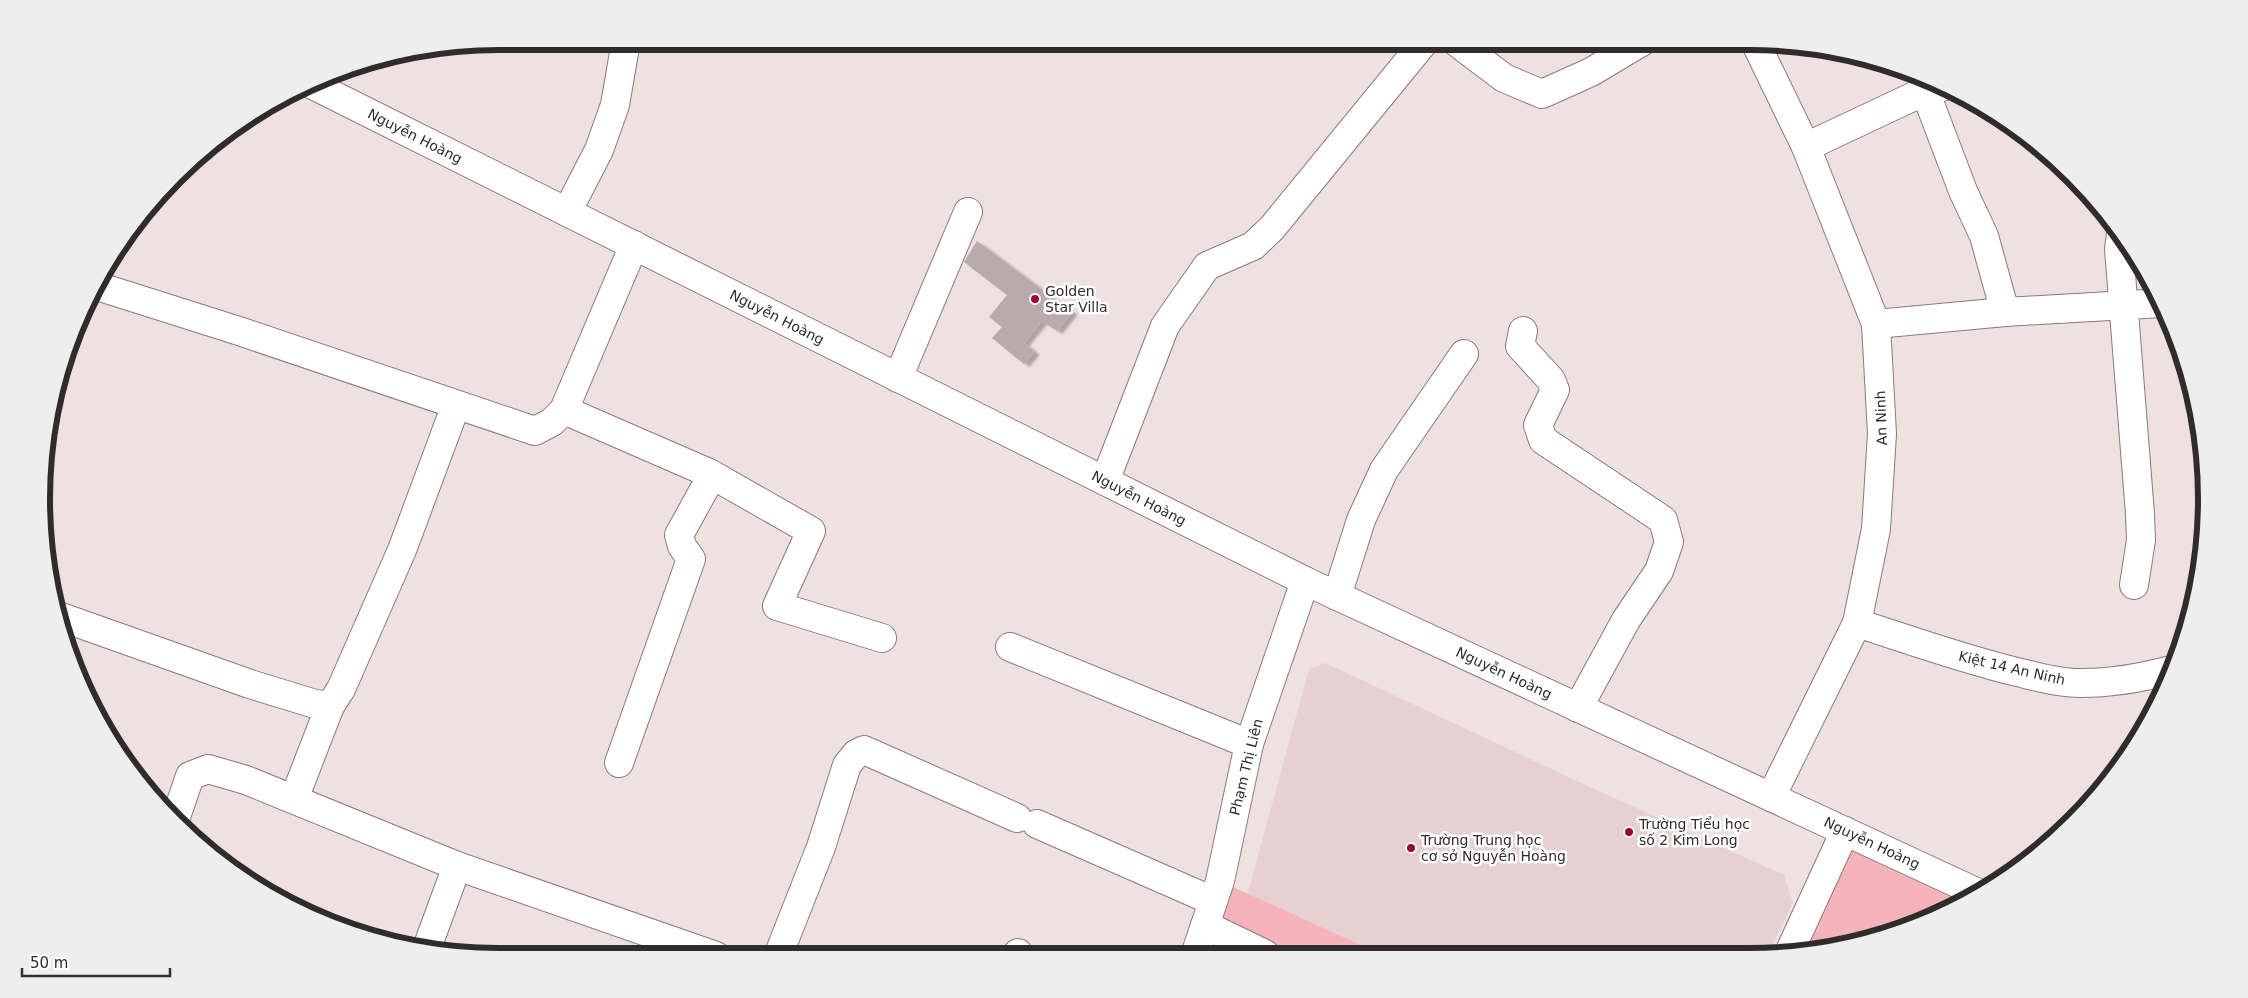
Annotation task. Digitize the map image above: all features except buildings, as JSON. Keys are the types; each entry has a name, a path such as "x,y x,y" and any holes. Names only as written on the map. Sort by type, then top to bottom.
{"street":[{"path":"567,212 599,150 615,105 624,50"},
{"path":"1105,481 1165,326 1207,266 1253,246 1272,228 1418,50"},
{"path":"1467,50 1504,78 1542,94 1591,72 1628,50"},
{"name":"An Ninh","path":"1759,50 1806,147 1876,324 1882,434 1876,529 1857,623 1771,797"},
{"name":"Nguyễn Hoàng","path":"319,88 1305,581 1971,890"},
{"path":"1806,147 1933,89"},
{"path":"1934,90 1963,191 1987,243 2005,312"},
{"path":"898,378 968,212"},
{"path":"103,288 248,334 535,431 552,422 564,410 634,245"},
{"path":"2119,246 2140,514 2141,540 2134,585"},
{"path":"1876,324 2005,312 2154,304"},
{"path":"1523,331 1520,346 1551,380 1555,390 1538,425 1543,440 1663,520 1669,542 1659,571 1626,620 1578,708"},
{"path":"1337,596 1361,520 1384,470 1464,354"},
{"path":"294,799 330,706 341,689 402,550 456,405"},
{"path":"564,410 710,474 811,531 777,606 882,638"},
{"path":"619,763 691,559 682,546 678,535 706,486 710,474"},
{"name":"Phạm Thị Liên","path":"1197,948 1220,881 1249,744 1305,581"},
{"path":"66,619 295,699 330,706"},
{"name":"Kiệt 14 An Ninh","path":"1857,623 1987,665 2059,681 2080,683 2142,679 2164,672"},
{"path":"1010,647 1249,744"},
{"path":"781,948 821,847 847,765 856,754 864,750 1027,821 1209,913 1257,948"},
{"path":"178,812 190,776 208,769 246,780 457,866 693,948"},
{"path":"1791,946 1845,831"},
{"path":"429,942 457,866"}],"shaded area":[{"name":"Trường Trung học cơ sở Nguyễn Hoàng","path":"1325,663 1592,788 1784,875 1793,903 1771,947 1306,948 1244,907 1309,669"},
{"path":"1843,845 1957,897 1921,914 1865,933 1798,945"},
{"path":"1220,881 1367,948 1197,948"}],"place":[{"name":"Golden Star Villa","path":"1035,299"},
{"name":"Trường Tiểu học số 2 Kim Long","path":"1629,832"},
{"name":"Trường Trung học cơ sở Nguyễn Hoàng","path":"1411,848"}]}
